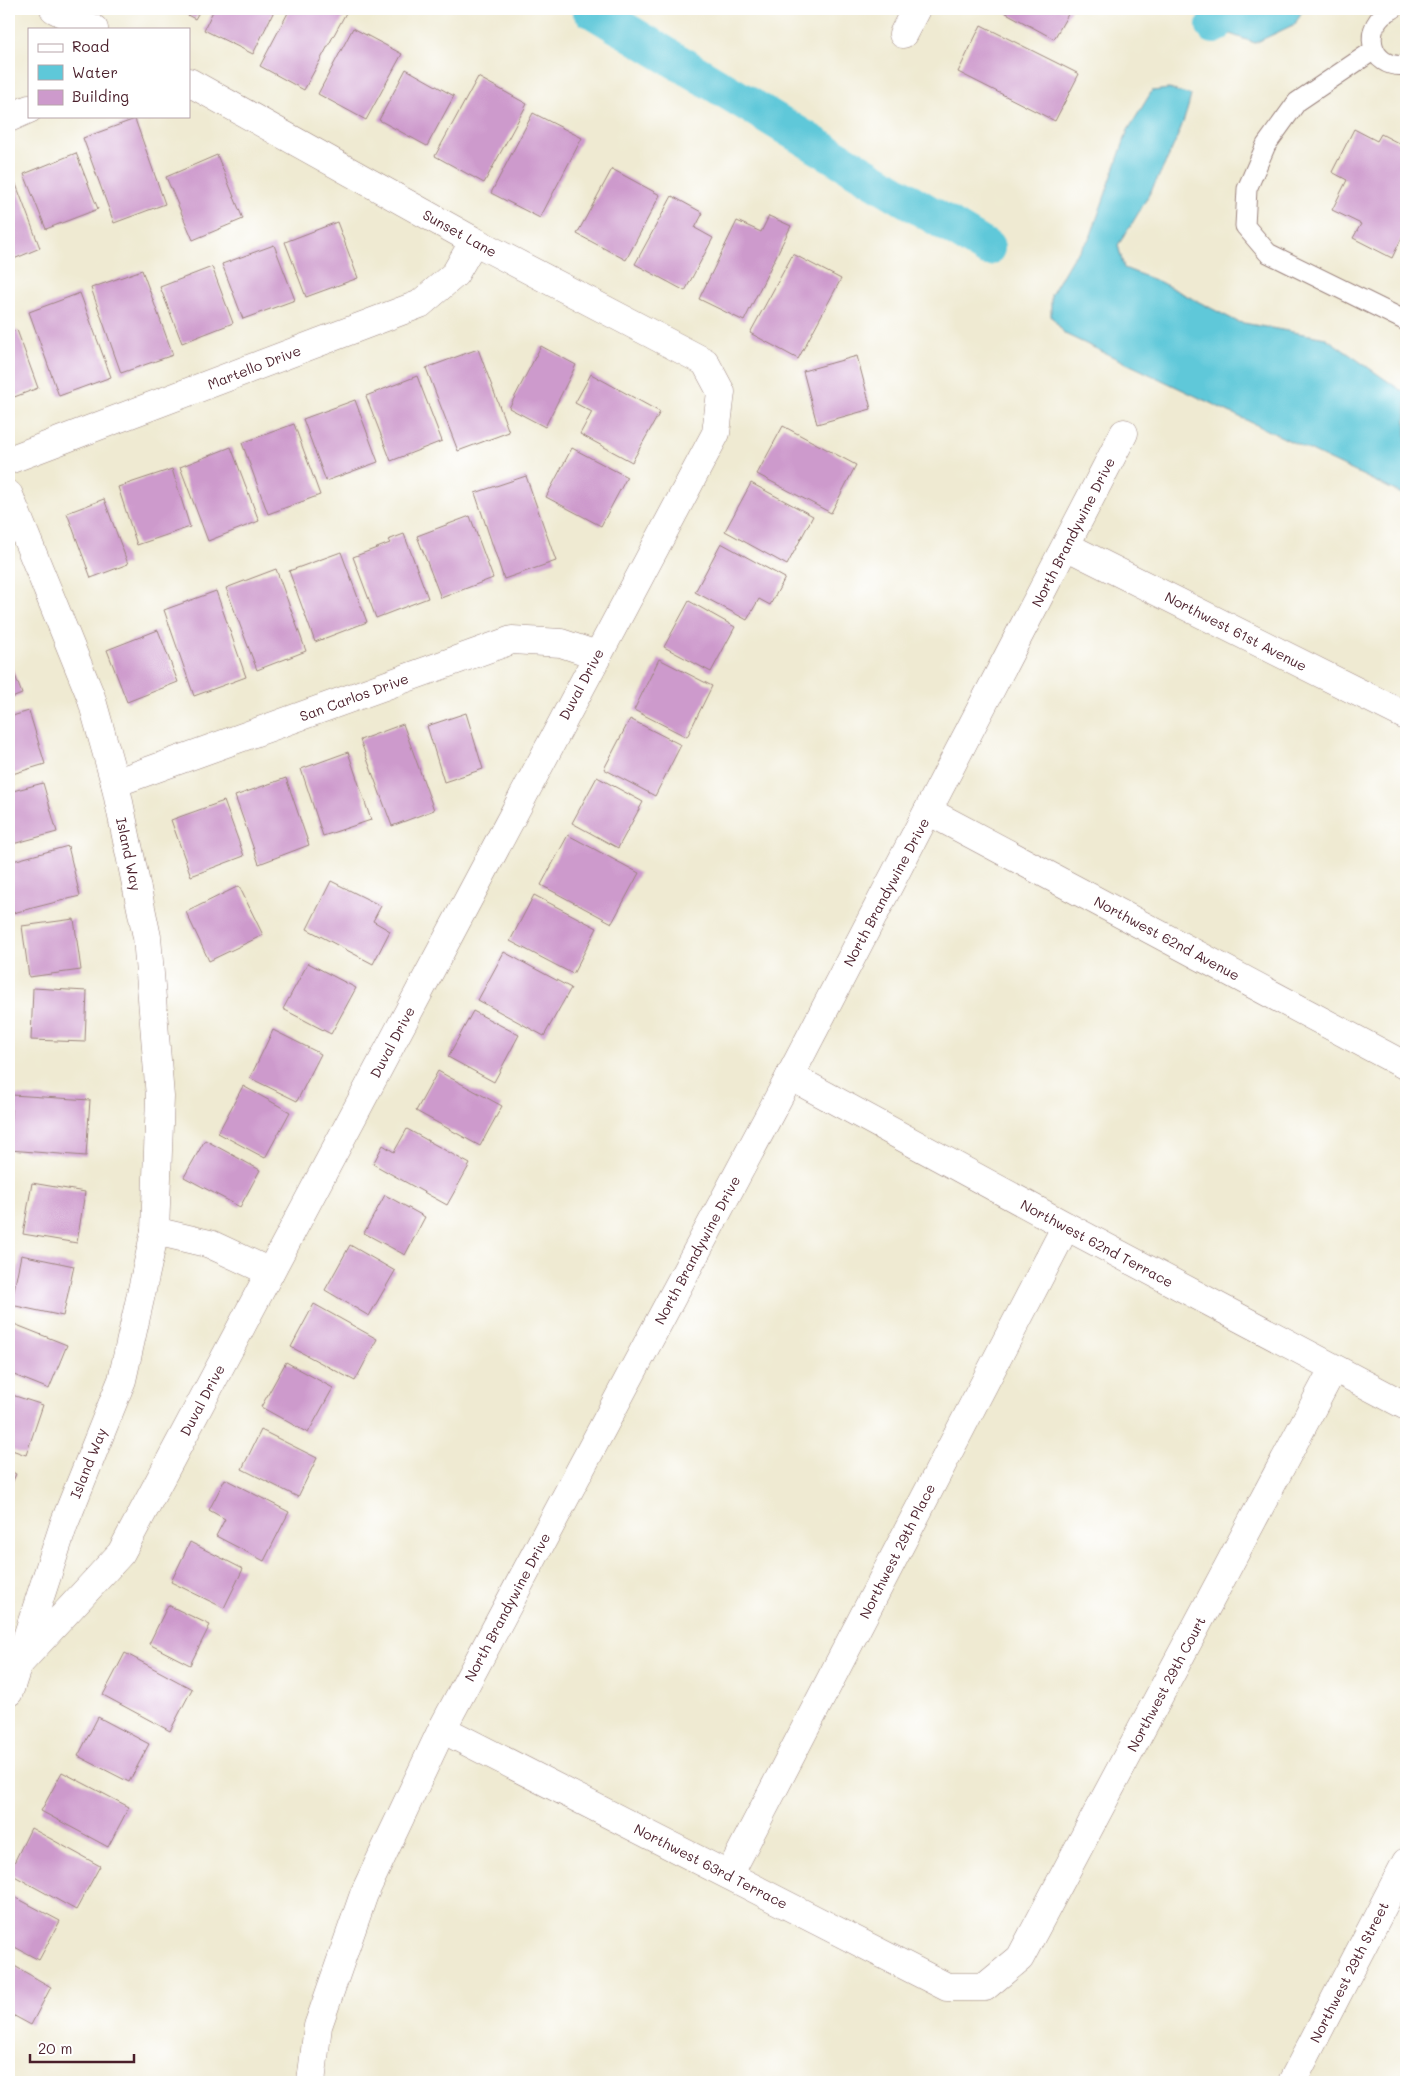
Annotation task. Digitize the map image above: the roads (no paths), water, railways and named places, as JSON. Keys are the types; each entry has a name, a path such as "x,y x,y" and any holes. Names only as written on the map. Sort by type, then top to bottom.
{"street":[{"path":"54,9 92,28"},
{"path":"903,34 916,9"},
{"name":"Sunset Lane","path":"190,83 474,241 705,362 721,392"},
{"path":"9,118 28,109"},
{"name":"Martello Drive","path":"9,460 420,304 455,274 474,241"},
{"name":"Duval Drive","path":"18,1666 121,1553 716,433 721,392"},
{"name":"North Brandywine Drive","path":"311,2082 318,2026 364,1894 442,1729 790,1076 1124,433"},
{"name":"Island Way","path":"9,495 91,697 115,783 147,937 160,1097 155,1231 122,1380 64,1524 9,1692"},
{"name":"Northwest 61st Avenue","path":"1066,546 1406,716"},
{"name":"San Carlos Drive","path":"115,783 512,640 561,643 597,655"},
{"name":"Northwest 62nd Avenue","path":"928,812 1406,1066"},
{"name":"Northwest 62nd Terrace","path":"790,1076 1066,1226 1406,1406"},
{"name":"Northwest 29th Place","path":"729,1876 1066,1226"},
{"path":"155,1231 210,1244 270,1272"},
{"name":"Northwest 29th Court","path":"985,1987 1020,1958 1333,1369"},
{"name":"Northwest 63rd Terrace","path":"442,1729 947,1987 985,1987"},
{"name":"Northwest 29th Street","path":"1292,2082 1406,1862"}],"lane":[{"path":"1393,9 1378,18 1374,25 1372,34 1374,50 1386,62 1395,66 1406,65"},
{"path":"1374,50 1296,102 1266,145 1247,189 1245,226 1268,252 1406,322"}],"water":[{"path":"1201,9 1303,9 1295,24 1255,43 1230,34 1202,14"},
{"path":"1169,89 1191,95 1171,152 1139,212 1118,245 1124,268 1160,282 1238,322 1326,338 1406,392 1406,496 1065,334 1051,316 1051,295 1072,259 1090,238 1128,130 1152,91"}],"waterway":[{"path":"590,9 987,248"},
{"path":"1214,26 1224,9"}]}
